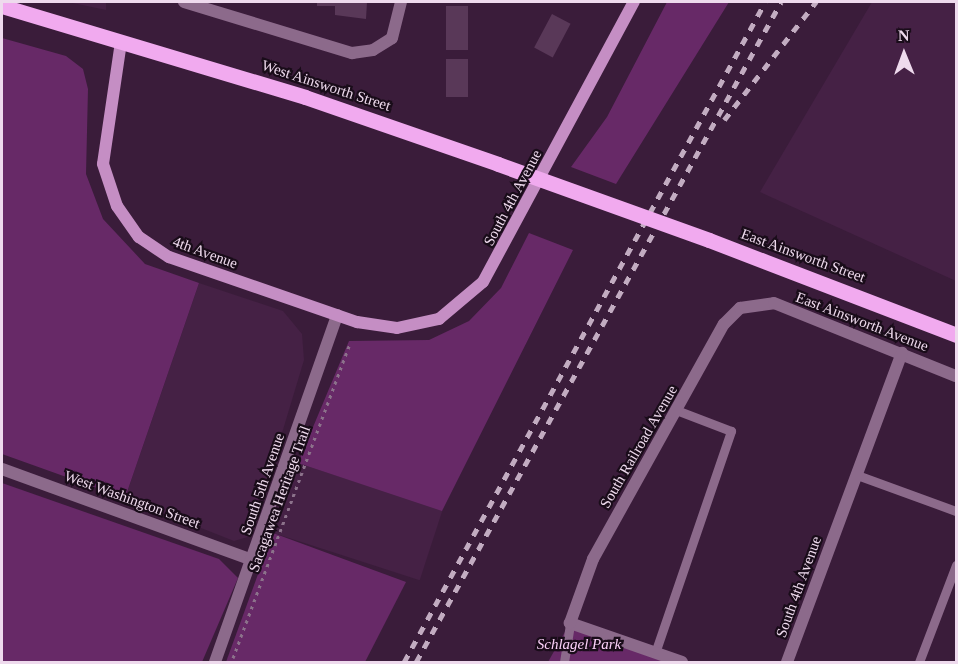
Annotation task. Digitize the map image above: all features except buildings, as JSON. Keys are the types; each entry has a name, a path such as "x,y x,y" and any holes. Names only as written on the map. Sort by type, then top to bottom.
{"main road":[{"name":"West Ainsworth Street","path":"2,6 348,111 635,214"},
{"name":"East Ainsworth Street","path":"635,214 957,335"}],"street":[{"path":"184,2 352,53 373,50 392,38 401,2"},
{"name":"South 4th Avenue","path":"357,322 419,326 449,314 474,294 494,266 634,2"},
{"name":"4th Avenue","path":"121,42 103,164 112,196 135,231 170,257 357,322"},
{"name":"East Ainsworth Avenue","path":"755,302 774,303 957,376"},
{"name":"South Railroad Avenue","path":"570,623 593,559 678,411 724,324 755,302"},
{"name":"South 5th Avenue","path":"214,663 337,315"},
{"name":"South 4th Avenue","path":"787,663 902,353"},
{"name":"West Washington Street","path":"2,469 252,560"},
{"path":"570,623 682,663"}],"lane":[{"path":"655,653 731,431 678,411"},
{"path":"856,475 957,511"},
{"path":"919,663 957,565"},
{"path":"564,663 570,623"}],"path":[{"name":"Sacagawea Heritage Trail","path":"231,663 350,343"}],"shaded area":[{"path":"68,2 106,2 106,10"},
{"path":"872,2 956,2 956,281 760,192"},
{"path":"199,283 283,311 302,334 304,360 251,536 234,541 125,498"},
{"path":"298,463 443,510 420,580 275,533"}],"green space":[{"path":"667,2 729,2 616,184 571,167 607,117"},
{"path":"2,38 66,56 83,69 88,89 86,174 103,219 145,264 199,283 125,498 2,454"},
{"path":"529,233 573,250 442,511 298,463 349,341 429,340 469,321 501,288"},
{"path":"2,483 219,559 238,578 202,662 2,662"},
{"path":"273,533 406,582 365,662 226,662"},
{"name":"Schlagel Park","path":"570,623 682,662 548,662"}],"railway":[{"path":"404,662 765,2"},
{"path":"416,662 781,2"},
{"path":"724,120 816,2"}]}
